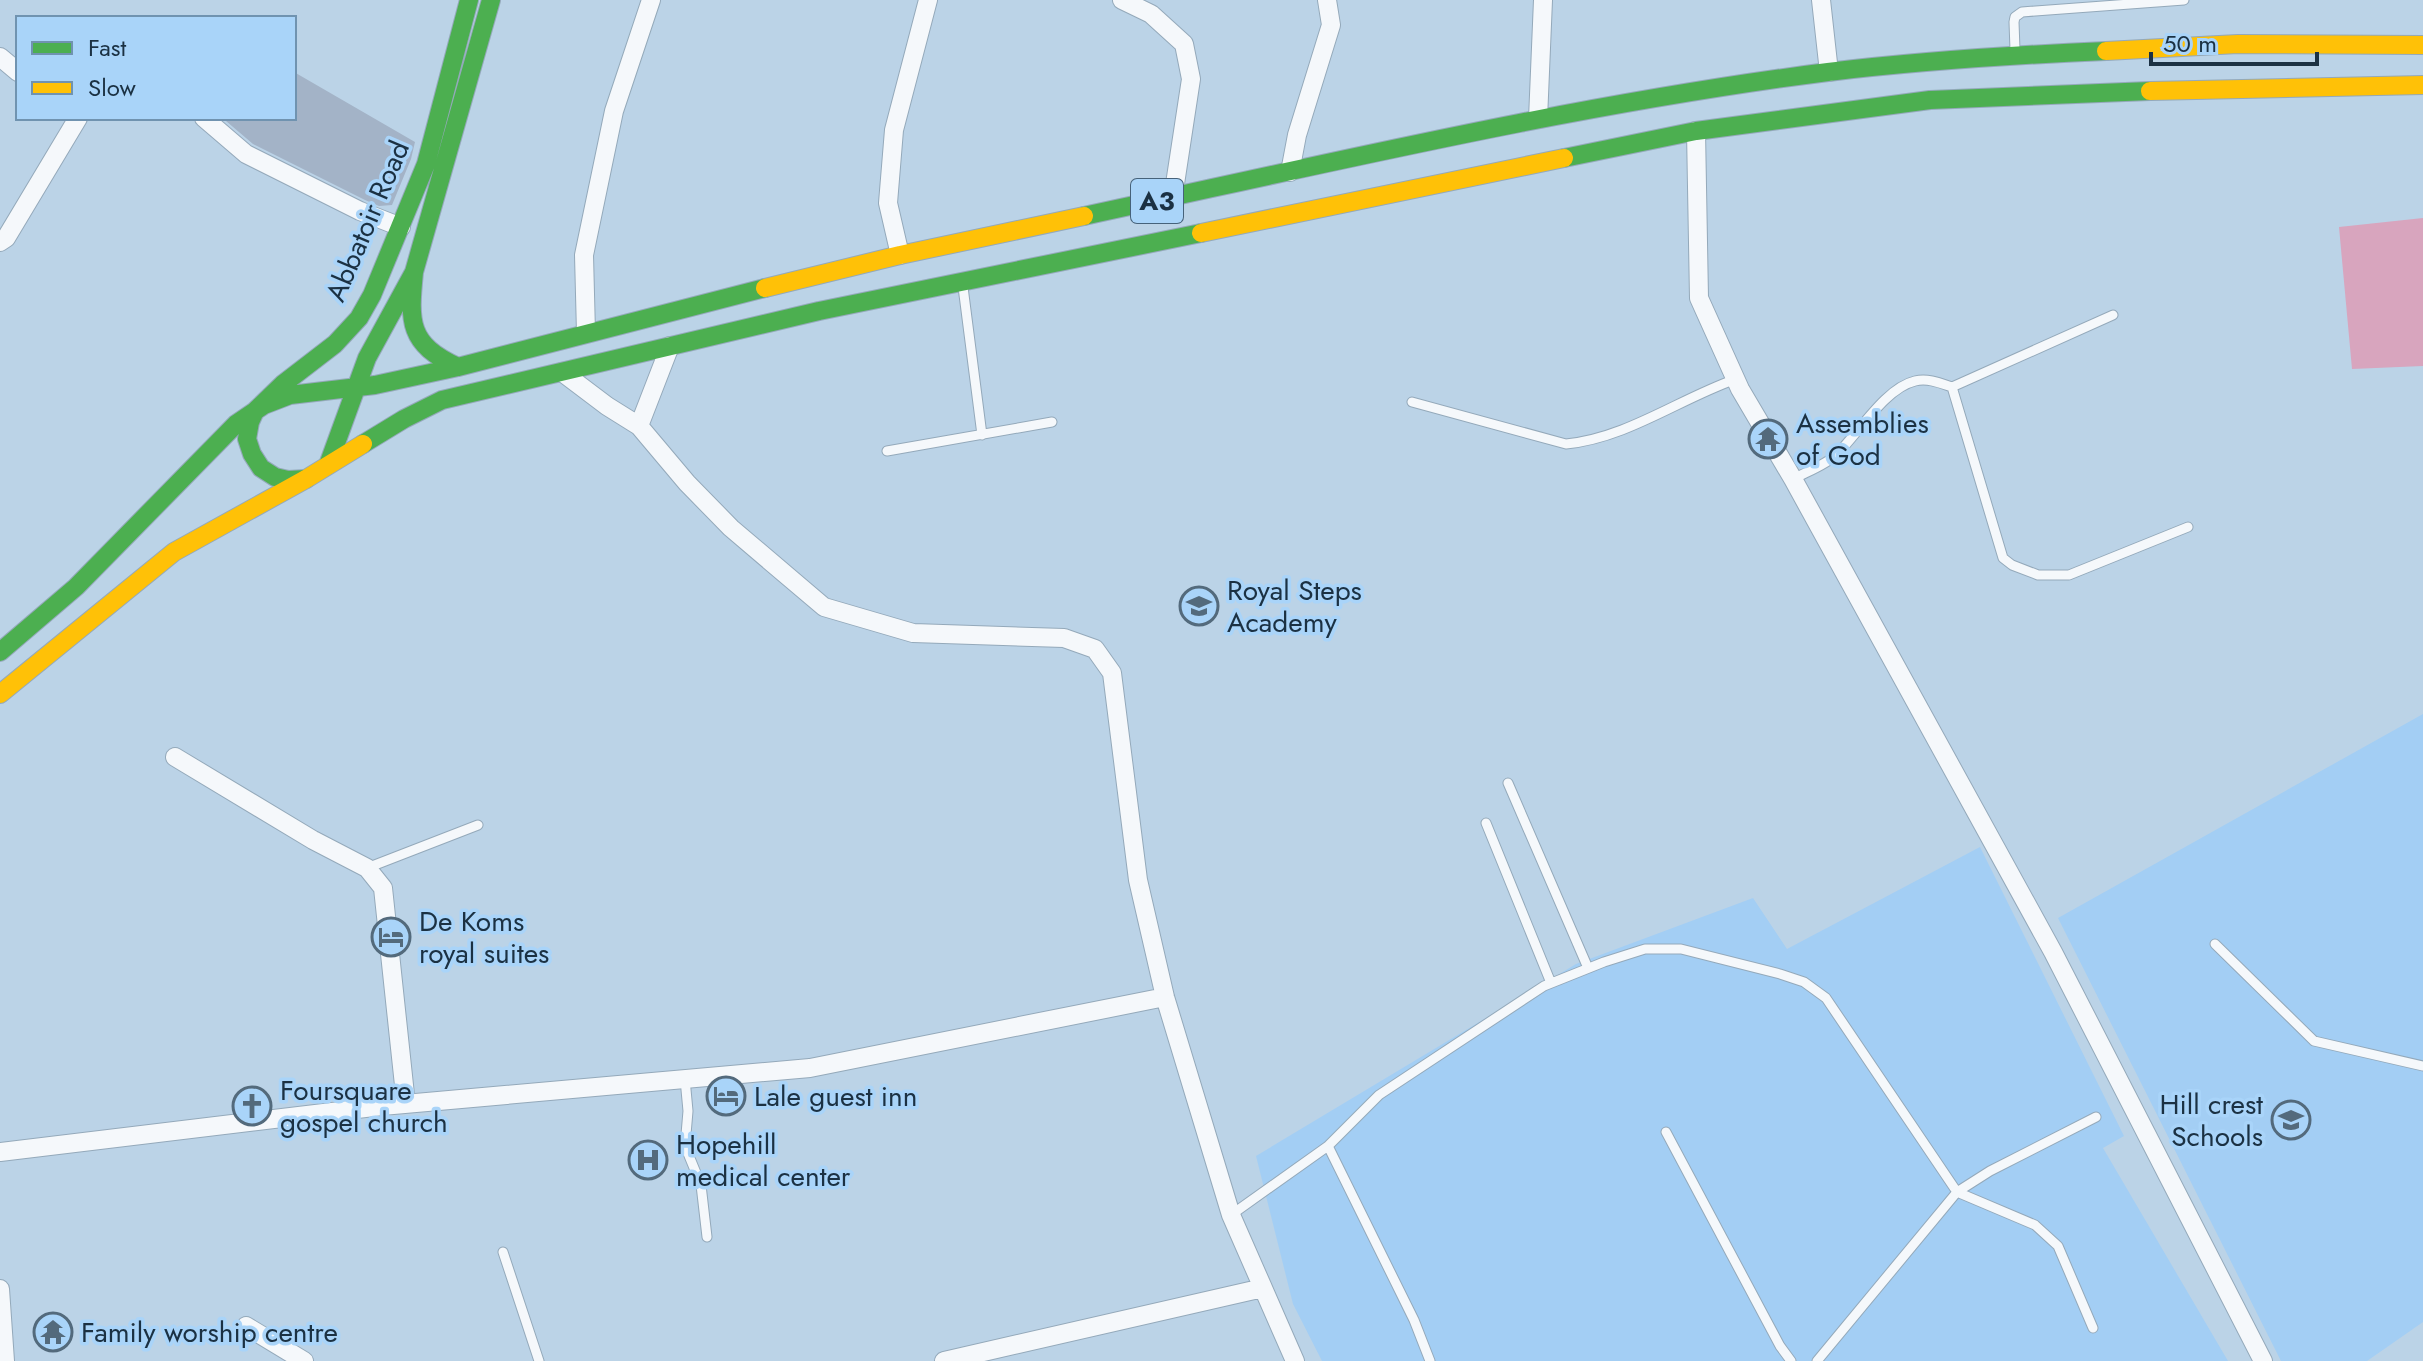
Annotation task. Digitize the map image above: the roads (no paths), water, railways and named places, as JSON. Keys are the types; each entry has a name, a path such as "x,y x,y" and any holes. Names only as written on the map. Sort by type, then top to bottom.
{"main road":[{"name":"Abbatoir Road","path":"255,411 283,384 335,344 359,318 372,295 426,164 469,0"},
{"name":"Abbatoir Road","path":"328,465 373,347 414,272 491,0"},
{"name":"A3","path":"0,652 76,587 236,424 264,405 290,395 375,385 458,367 900,255 1538,119 1680,94 1829,72 2016,56 2238,44 2423,45"},
{"name":"A3","path":"0,694 174,552 442,400 819,311 1696,131 1930,100 2140,91 2423,85"},
{"path":"1061,221 1079,237 1066,260"},
{"path":"414,272 411,311 419,340 436,359 458,367"},
{"path":"255,411 247,439 261,468 275,477 306,479"}],"street":[{"path":"586,333 584,255 614,111 651,0"},
{"path":"900,255 888,203 894,130 928,0"},
{"path":"1122,0 1151,14 1184,44 1191,79 1173,197"},
{"path":"1290,172 1297,135 1331,25 1327,0"},
{"path":"1538,119 1543,0"},
{"path":"1821,0 1829,72"},
{"path":"0,57 16,70"},
{"path":"0,242 6,238 77,120"},
{"path":"206,120 246,154 360,211 401,227"},
{"path":"1696,131 1699,298 1736,379 2053,952 2263,1361"},
{"path":"639,426 670,346"},
{"path":"562,372 639,426 687,483 731,528 824,607 913,633 1064,638 1095,649 1112,673 1138,880 1165,997 1231,1215 1295,1361"},
{"path":"175,757 313,840 367,868 383,888 406,1104"},
{"path":"0,1152 406,1104 810,1068 1165,997"},
{"path":"944,1361 1263,1288"},
{"path":"0,1289 5,1361"},
{"path":"246,1326 304,1361"}],"lane":[{"path":"2016,56 2015,17 2022,12 2184,0"},
{"path":"963,281 982,435"},
{"path":"1793,479 1835,457 1852,435 1894,393 1913,381 1932,380 1952,387 2113,315"},
{"path":"1412,402 1566,444 1612,435 1705,390 1736,379"},
{"path":"1952,387 2003,558 2012,565 2038,575 2069,575 2188,527"},
{"path":"887,451 1052,422"},
{"path":"1508,783 1588,968"},
{"path":"1486,823 1551,983"},
{"path":"367,868 478,825"},
{"path":"2215,944 2314,1041 2423,1066"},
{"path":"1231,1215 1328,1146 1379,1095 1551,983 1645,949 1681,949 1804,982 1826,998 1957,1192 2035,1225 2058,1246 2093,1328"},
{"path":"685,1079 688,1111 685,1146 701,1185 707,1237"},
{"path":"1817,1361 1957,1192 1990,1171 2096,1117"},
{"path":"1666,1132 1780,1346 1791,1361"},
{"path":"1328,1146 1414,1320 1430,1361"},
{"path":"503,1252 539,1361"}],"place":[{"name":"Assemblies of God","path":"1768,439"},
{"name":"Royal Steps Academy","path":"1199,606"},
{"name":"De Koms royal suites","path":"391,937"},
{"name":"Lale guest inn","path":"726,1096"},
{"name":"Foursquare gospel church","path":"252,1106"},
{"name":"Hill crest Schools","path":"2291,1120"},
{"name":"Hopehill medical center","path":"648,1160"},
{"name":"Family worship centre","path":"53,1332"}]}
